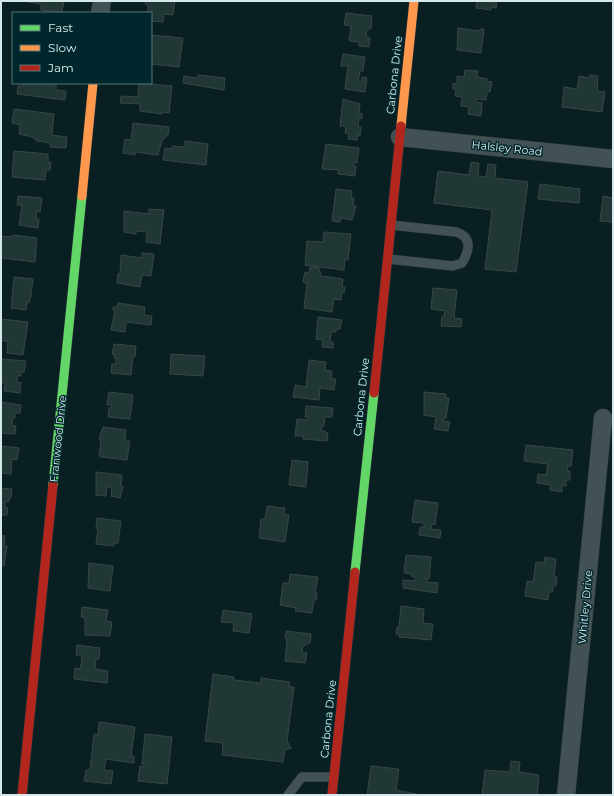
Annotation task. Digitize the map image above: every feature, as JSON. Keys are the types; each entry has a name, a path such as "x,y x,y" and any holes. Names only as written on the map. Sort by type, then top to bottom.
{"street":[{"path":"100,12 102,1"},
{"name":"Carbona Drive","path":"332,795 414,1"},
{"name":"Franwood Drive","path":"22,795 94,84"},
{"name":"Halsley Road","path":"400,137 613,159"},
{"name":"Whitley Drive","path":"566,795 603,418"}],"lane":[{"path":"388,259 453,266 462,263 466,256 468,241 464,234 456,232 391,226"},
{"path":"288,795 302,777 334,777"}],"building":[{"path":"22,1 64,1 62,12 41,10 41,4"},
{"path":"146,1 175,1 173,15 164,14 163,22 152,21 152,12 146,12 148,11 148,5 145,4"},
{"path":"477,1 497,1 496,8 491,7 491,10 476,8"},
{"path":"346,13 372,16 371,29 367,29 366,37 370,38 369,47 359,46 359,42 349,41 351,26 344,25"},
{"path":"458,28 480,31 480,29 484,29 481,53 457,50"},
{"path":"152,35 183,38 179,67 152,64"},
{"path":"343,54 365,57 363,71 360,71 358,82 362,82 362,77 367,78 365,92 345,89 348,66 341,66"},
{"path":"465,70 478,71 477,77 487,79 487,81 492,82 490,92 487,92 486,100 476,99 476,102 482,103 481,116 468,114 469,107 461,106 462,97 455,96 456,89 453,89 453,83 457,84 457,76 464,77"},
{"path":"198,75 225,78 224,90 183,83 184,76 198,78"},
{"path":"590,75 598,76 597,91 605,92 602,112 562,107 564,87 577,89 579,76 590,78"},
{"path":"23,84 56,84 56,90 66,91 65,100 17,94 18,86 23,86"},
{"path":"139,84 172,86 169,113 162,112 162,114 140,111 140,104 120,103 121,96 138,97"},
{"path":"343,99 360,104 359,113 362,114 362,119 359,118 358,127 361,127 360,136 358,135 357,140 348,139 349,134 345,133 346,126 340,126"},
{"path":"14,109 54,114 52,135 67,137 66,148 50,147 51,143 37,141 32,137 19,134 20,125 12,123"},
{"path":"133,123 169,127 168,135 162,141 158,155 135,152 135,155 123,153 125,139 131,140"},
{"path":"185,141 208,144 206,165 163,160 165,148 172,149 172,146 185,147"},
{"path":"326,144 359,148 357,163 354,162 353,166 356,166 355,176 338,174 338,170 322,169"},
{"path":"14,151 48,154 48,162 51,162 50,170 46,170 45,180 12,177"},
{"path":"471,162 479,163 478,176 486,177 488,164 496,165 495,178 528,182 516,272 485,269 492,210 434,203 438,171 469,175"},
{"path":"540,184 580,189 579,203 538,199"},
{"path":"336,189 352,191 351,198 354,198 353,206 356,206 352,220 341,218 340,222 332,221"},
{"path":"18,196 42,198 40,212 37,211 36,219 39,219 38,228 19,225 22,205 17,205"},
{"path":"603,196 613,198 613,222 600,221"},
{"path":"149,209 164,210 160,244 146,242 147,232 136,231 136,234 124,232 124,211 149,214"},
{"path":"324,232 351,234 348,260 345,259 344,270 305,265 307,241 323,242"},
{"path":"13,235 37,238 35,262 1,258 1,236 12,237"},
{"path":"142,253 154,254 151,276 142,275 140,287 117,283 118,273 120,274 121,255 142,258"},
{"path":"310,267 319,268 321,276 343,279 342,287 345,287 344,293 342,292 341,300 334,299 332,312 304,308 307,283 303,282 305,272 309,273"},
{"path":"14,277 33,279 31,295 29,303 27,302 26,310 11,308"},
{"path":"433,288 457,290 454,318 462,319 461,327 441,326 442,316 444,316 445,311 431,309"},
{"path":"118,303 145,307 144,315 152,316 151,325 126,322 125,332 111,330 115,310 113,310 113,307 117,307"},
{"path":"318,317 342,320 340,329 336,329 336,332 331,332 330,342 333,342 333,348 322,347 323,340 316,339"},
{"path":"1,319 28,322 23,355 7,353 8,341 1,341"},
{"path":"114,344 136,346 135,357 133,356 131,375 111,373 112,364 116,364 116,358 114,358 114,354 112,354"},
{"path":"171,354 205,356 203,376 170,374"},
{"path":"1,359 26,361 24,372 21,372 21,376 17,376 17,382 21,383 20,393 4,391 5,383 1,383"},
{"path":"309,360 326,362 325,370 332,371 331,379 336,379 334,390 320,388 319,400 293,397 295,385 306,387"},
{"path":"109,392 133,395 130,419 108,417 109,408 111,408 112,405 107,405"},
{"path":"424,392 446,394 446,398 449,398 446,418 444,418 443,421 450,422 448,431 434,429 436,417 424,415"},
{"path":"1,402 21,405 20,413 15,413 15,418 13,417 12,425 16,426 15,434 1,433"},
{"path":"306,406 333,408 332,417 325,417 324,426 322,426 321,430 328,433 327,441 303,439 303,436 295,436 297,419 308,420 308,418 305,417"},
{"path":"103,427 126,430 125,441 130,441 127,460 99,456 101,439 99,439"},
{"path":"526,445 573,450 571,466 568,466 567,471 570,471 570,480 566,480 566,486 562,485 562,492 550,490 551,485 537,483 538,474 546,475 548,464 524,461"},
{"path":"1,446 19,448 17,460 12,459 11,474 1,473"},
{"path":"292,460 308,462 306,487 289,485"},
{"path":"96,472 122,475 121,486 123,487 120,498 111,496 112,487 107,487 106,496 96,495"},
{"path":"1,488 12,489 9,502 5,502 5,507 8,508 7,515 1,515"},
{"path":"415,500 438,503 435,525 432,524 431,529 441,530 440,538 419,535 420,527 424,527 424,523 412,522"},
{"path":"267,506 285,508 284,515 289,515 285,542 259,538 261,519 265,519"},
{"path":"97,518 121,521 118,543 114,543 114,546 96,544 98,529 96,528"},
{"path":"1,535 5,536 4,546 7,546 4,566 1,566"},
{"path":"406,555 431,557 429,579 427,579 426,582 438,583 437,593 403,588 403,580 415,581 415,577 411,576 411,574 404,573"},
{"path":"545,557 556,559 554,577 557,577 556,586 553,586 553,592 549,592 548,600 525,596 527,581 533,582 536,562 544,563"},
{"path":"89,563 113,566 110,591 88,588"},
{"path":"290,574 318,577 315,593 317,593 316,600 314,600 312,613 295,611 296,608 280,605 283,583 289,583"},
{"path":"401,606 424,609 423,623 433,624 431,640 399,637 400,635 396,634 397,627 399,627"},
{"path":"82,607 108,610 106,621 112,622 110,636 85,635 85,618 81,617"},
{"path":"223,610 252,614 249,633 233,631 234,623 221,622"},
{"path":"286,631 311,634 310,643 303,646 302,653 307,653 305,663 285,661 287,639 285,638"},
{"path":"77,645 100,648 99,659 96,659 95,669 108,671 107,683 74,679 75,668 80,669 82,659 81,655 76,655"},
{"path":"213,674 234,677 234,680 261,683 261,678 290,682 289,687 294,687 287,741 291,748 285,750 283,762 222,755 223,743 205,741"},
{"path":"99,722 135,727 131,756 134,756 134,763 106,759 104,770 113,771 111,784 84,781 86,770 90,770 94,734 98,735"},
{"path":"145,734 172,737 167,784 138,781 140,766 144,767 144,764 142,764"},
{"path":"511,761 520,762 519,772 539,775 537,795 482,795 485,770 510,772"},
{"path":"371,766 399,769 396,790 421,795 367,795"}],"traffic: fast":[{"path":"53,485 82,196"},
{"path":"355,572 374,393"}],"traffic: slow":[{"path":"401,126 414,1"},
{"path":"82,196 93,84"}],"traffic: jam":[{"path":"374,393 401,126"},
{"path":"22,795 53,485"},
{"path":"332,795 355,572"}]}
